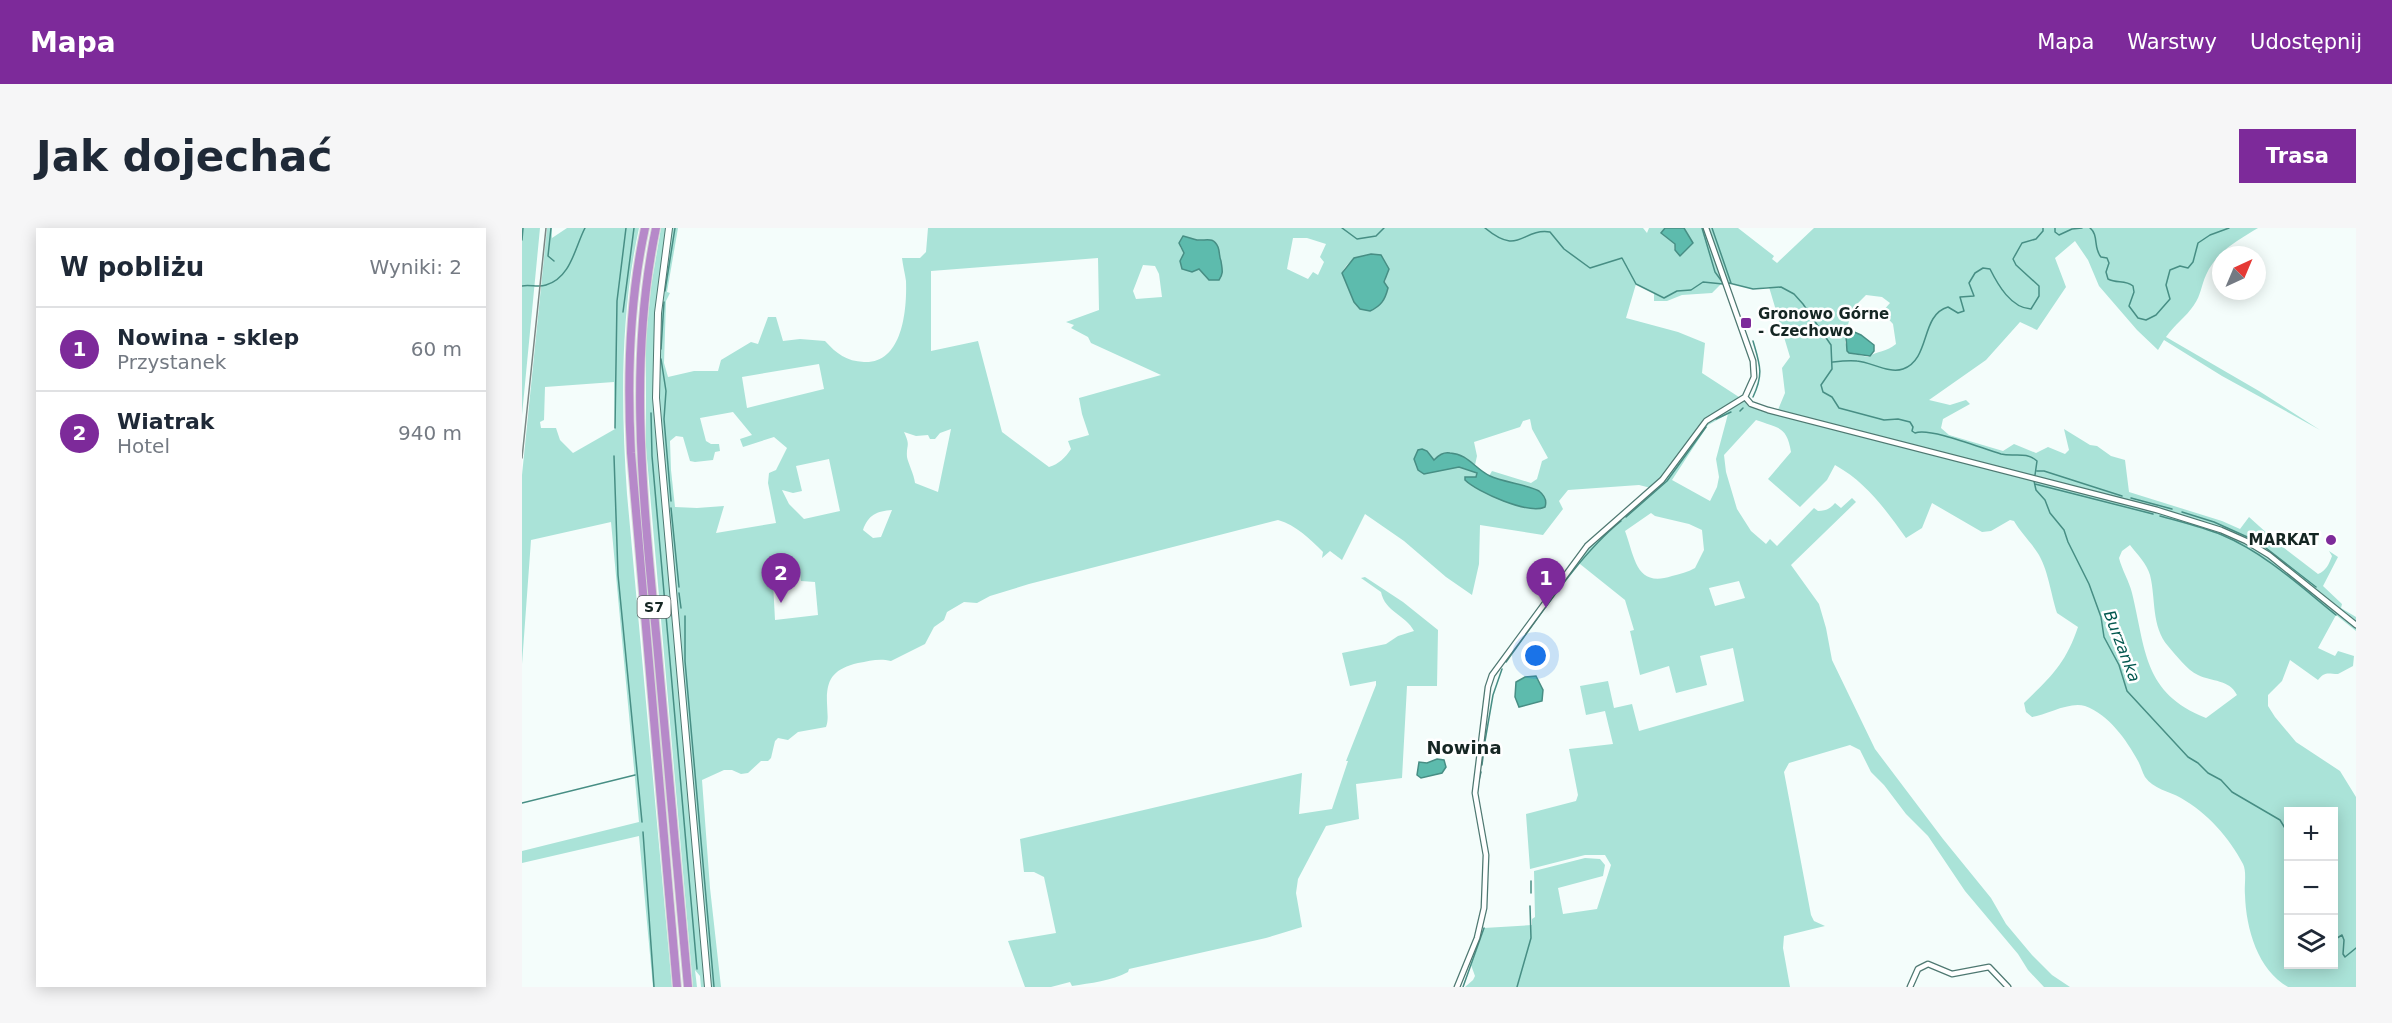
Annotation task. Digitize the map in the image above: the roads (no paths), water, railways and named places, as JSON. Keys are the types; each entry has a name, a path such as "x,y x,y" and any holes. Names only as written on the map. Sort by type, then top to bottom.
{"highway":[{"name":"S7","path":"645,228 631,328 629,423 634,509 677,987"},
{"name":"S7","path":"656,228 642,322 640,428 645,511 688,987"}],"street":[{"path":"669,228 657,313 656,398 708,987"},
{"path":"1457,987 1477,938 1483,912 1486,855 1475,785 1485,707 1492,675 1587,546 1662,480 1706,421 1744,397 1753,381 1754,365 1706,228"},
{"path":"1744,397 1751,404 1768,410 2182,517 2239,537 2278,562 2356,625"},
{"path":"1910,987 1918,969 1928,964 1952,974 1989,967 2008,987"}],"waterway":[{"path":"522,240 523,228"},
{"path":"551,228 548,256 554,261"},
{"name":"Burzanka","path":"522,286 543,286 561,276 567,269 585,228"},
{"path":"615,428 617,301 626,228"},
{"path":"623,312 634,228"},
{"path":"665,291 675,228"},
{"name":"Burzanka","path":"1342,228 1357,239 1376,236 1384,228"},
{"name":"Burzanka","path":"1485,228 1497,236 1513,241 1540,232 1550,232 1564,249 1590,268 1622,258 1636,284 1664,298 1677,291 1691,290 1703,282 1723,284"},
{"path":"1702,228 1715,272 1723,283"},
{"path":"1712,228 1731,283"},
{"path":"1833,362 1857,361 1892,370 1903,369 1912,364 1918,356 1933,319 1939,312 1948,307 1958,313 1964,311 1960,297 1974,296 1969,283 1975,273 1983,268 1990,269 2011,300 2017,305 2031,309 2039,296 2039,286 2016,265 2013,259 2022,243 2036,239 2043,228"},
{"path":"2055,228 2055,232 2059,235 2072,229 2082,228"},
{"path":"2090,228 2094,234 2097,250 2101,257 2107,258 2109,263 2106,272 2108,279 2133,286 2134,292 2129,306 2138,318 2146,320 2156,315 2170,299 2166,285 2170,270 2180,266 2188,268 2193,262 2198,243 2210,235 2229,228"},
{"name":"Burzanka","path":"1729,283 1753,289 1781,287 1794,294 1803,304 1831,345 1832,369 1821,385 1823,392 1832,397 1839,408 1884,420 1898,419 1910,422 1913,427 1912,431 1915,433 1932,433 2001,454 2029,456 2037,461 2035,475"},
{"path":"661,349 664,302"},
{"path":"1753,341 1760,369 1759,382 1753,397"},
{"path":"661,359 666,391 664,419 671,501"},
{"path":"1740,411 1743,408"},
{"path":"1716,419 1731,412"},
{"path":"651,413 652,456 697,969"},
{"path":"1626,517 1667,481 1706,427"},
{"path":"614,456 618,575 642,822"},
{"path":"2037,471 2044,471 2122,496"},
{"name":"Burzanka","path":"2034,481 2036,490 2045,500 2050,513 2064,530 2089,584 2101,617 2104,637 2119,665 2127,691 2188,757 2221,780 2232,792 2280,820 2284,826"},
{"path":"2035,484 2153,514"},
{"path":"2131,498 2172,509"},
{"path":"671,508 679,587"},
{"path":"2182,512 2214,522 2254,540"},
{"path":"2160,516 2238,542 2282,571 2336,615"},
{"path":"1506,662 1575,569 1605,535 1621,521"},
{"path":"2266,548 2316,587"},
{"path":"679,593 681,608"},
{"path":"685,616 685,661 714,987"},
{"path":"1485,741 1493,695 1502,669"},
{"path":"1482,765 1484,749"},
{"path":"1479,780 1481,772"},
{"path":"522,803 635,775"},
{"path":"643,832 654,987"},
{"path":"1531,881 1531,893"},
{"path":"1517,987 1531,938 1530,906"},
{"path":"1463,987 1484,928"},
{"name":"Burzanka","path":"2338,938 2342,935 2344,940 2343,954 2345,957 2356,948"}],"railway":[{"path":"522,458 546,228"}],"place":[{"name":"Gronowo Górne - Czechowo","path":"1746,323"},
{"name":"MARKAT","path":"2331,540"},
{"name":"Wiatrak","path":"781,603"},
{"name":"Nowina - sklep","path":"1546,608"}],"district":[{"name":"Nowina","path":"1464,747"}]}
